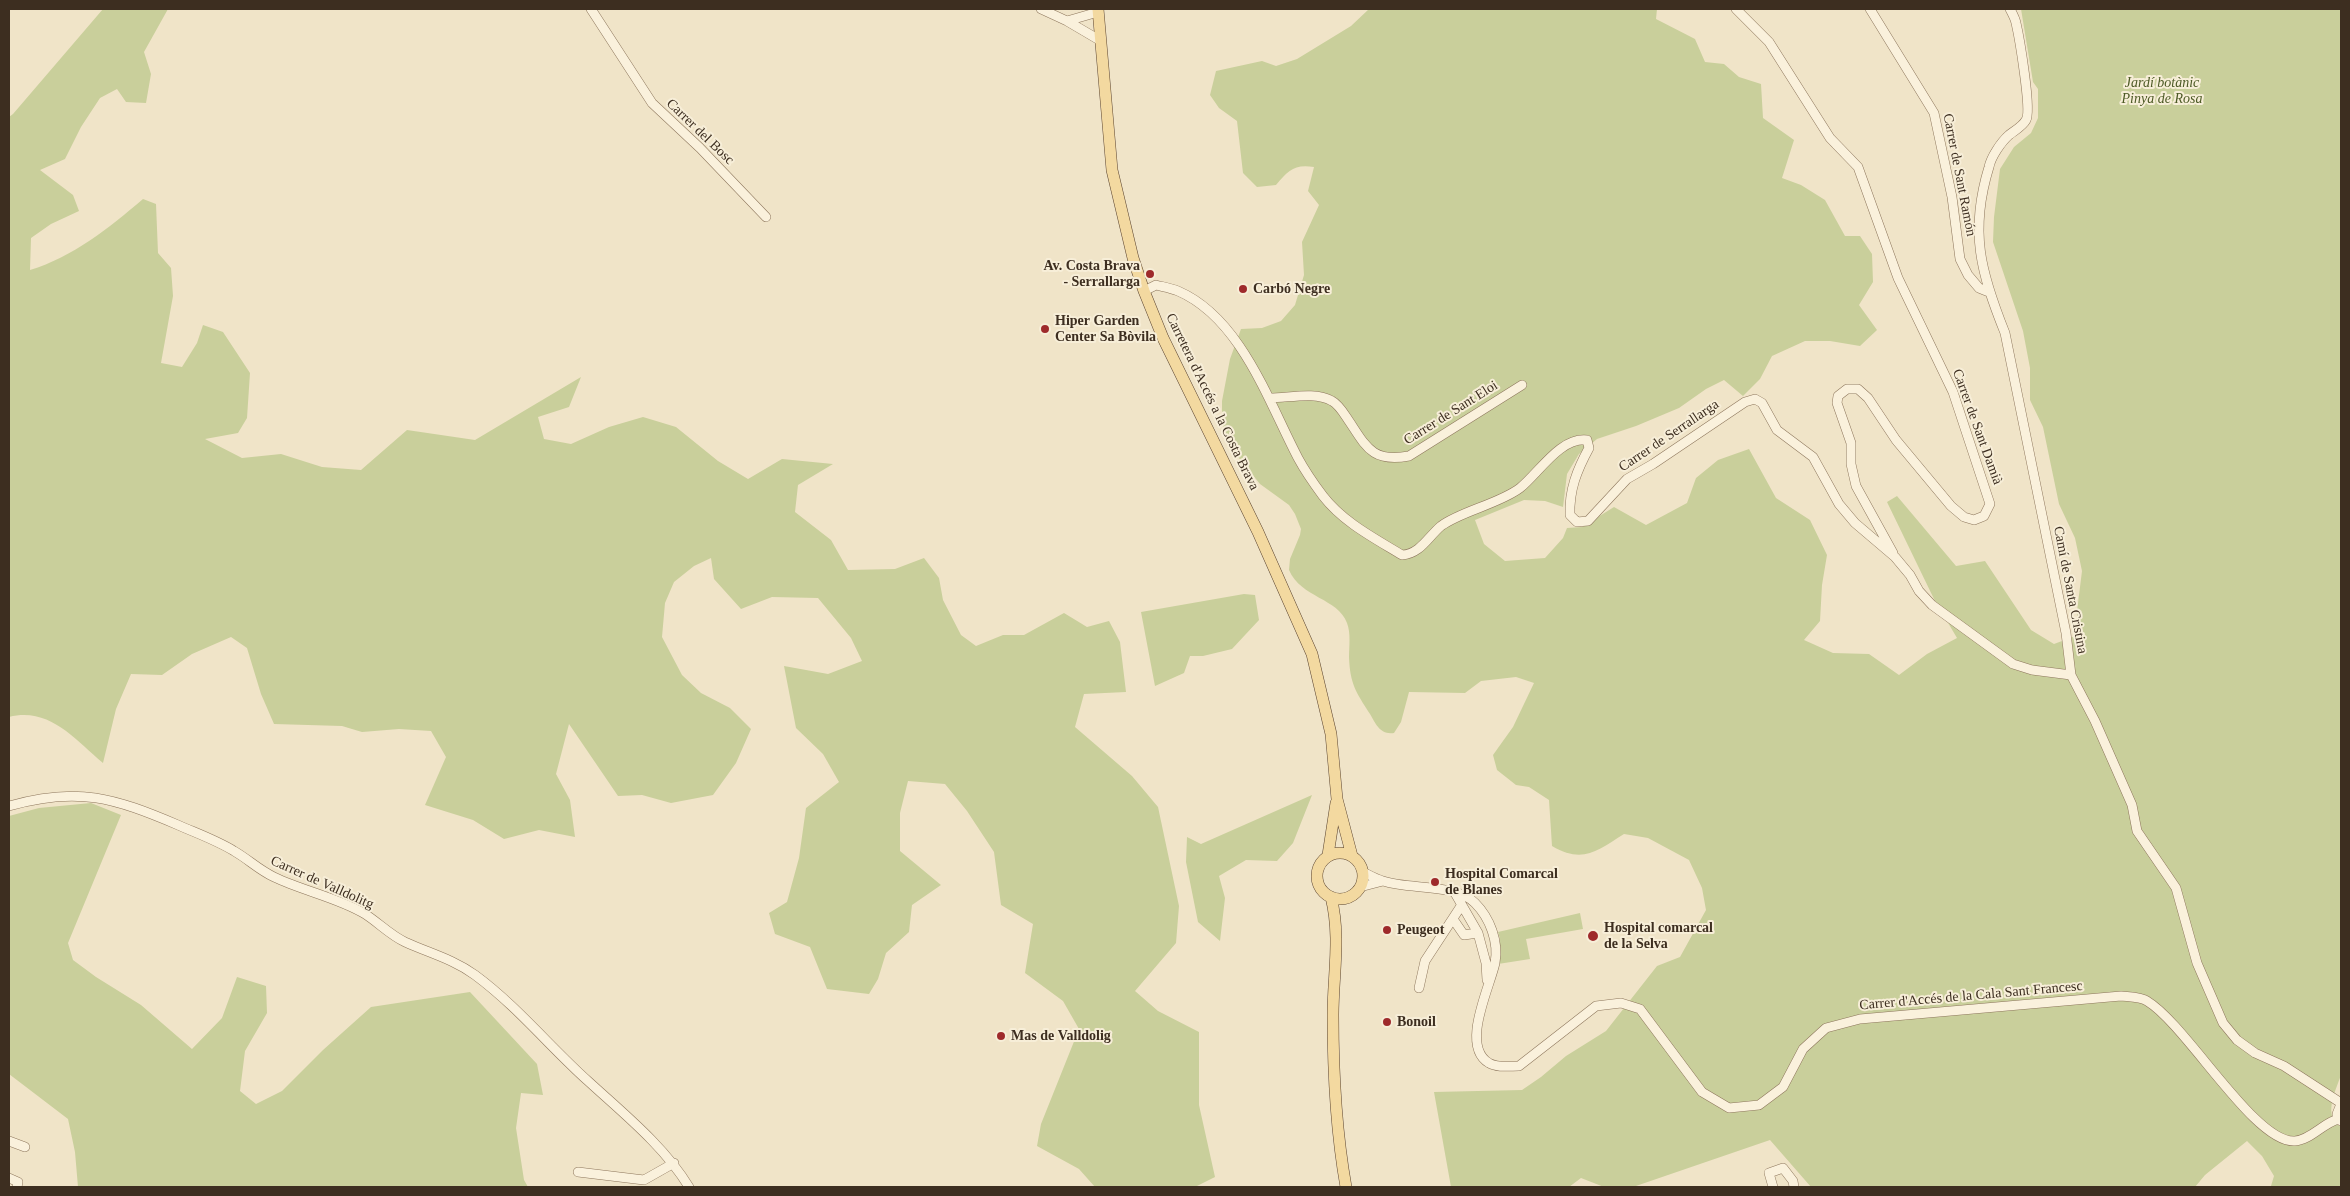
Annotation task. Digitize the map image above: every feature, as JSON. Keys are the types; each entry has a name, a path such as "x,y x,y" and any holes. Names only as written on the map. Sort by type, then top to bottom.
{"main road":[{"name":"Carretera d'Accés a la Costa Brava","path":"1098,10 1112,170 1133,258 1163,338 1287,595 1312,654 1332,734 1337,799 1352,856"},
{"name":"Carretera d'Accés a la Costa Brava","path":"1328,855 1337,799"},
{"path":"1337,932 1349,897 1360,887 1363,872 1358,862 1352,856 1341,852 1328,855 1319,864 1316,876 1320,888 1331,898 1349,897"},
{"path":"1331,898 1337,932 1333,1015 1335,1086 1346,1187"}],"street":[{"name":"Carrer del Bosc","path":"591,9 652,104 700,148 766,217"},
{"path":"1041,9 1067,21 1101,41"},
{"name":"Carrer de Sant Damià","path":"1736,9 1769,42 1830,138 1858,167 1898,278 1952,392 1990,504 1984,516 1974,520 1964,517 1951,506 1896,440 1868,398 1858,389 1848,389 1838,396 1836,404 1851,443 1851,464 1856,486 1895,557"},
{"name":"Carrer de Sant Ramón","path":"1870,9 1934,113 1952,197 1960,259 1968,276 1979,288 1990,292"},
{"name":"Camí de Santa Cristina","path":"2010,9 2016,22 2027,88 2027,120 2006,137 1989,164 1977,224 1980,250 1990,292 2005,333 2018,393 2066,634 2071,676 2095,721 2132,806 2137,832 2176,888 2197,963 2224,1024 2237,1040 2255,1053 2284,1066 2341,1103"},
{"path":"1067,21 1098,10"},
{"name":"Carrer de Serrallarga","path":"1144,291 1156,285 1179,292 1207,310 1238,343 1270,398 1298,459 1324,497 1340,515 1402,554 1409,554 1422,546 1442,526 1520,488 1562,448 1580,439 1587,440 1589,448 1576,472 1570,500 1570,515 1577,522 1588,521 1627,478 1653,464 1745,402 1755,399 1762,403 1777,430 1813,457 1839,504 1856,523 1895,557 1910,575 1919,591 1932,605 2013,664 2039,672 2071,676"},
{"name":"Carrer de Sant Eloi","path":"1270,398 1313,396 1332,400 1342,410 1363,442 1378,456 1394,459 1409,456 1522,385"},
{"name":"Carrer de Valldolitg","path":"9,806 54,796 80,795 106,798 131,805 221,844 259,870 304,891 365,914 385,931 403,941 446,958 475,975 514,1008 564,1060 674,1163 689,1187"},
{"name":"Carrer d'Accés de la Cala Sant Francesc","path":"1363,872 1383,882 1464,894 1476,904 1487,919 1496,940 1495,962 1478,1025 1476,1046 1481,1056 1489,1063 1519,1066 1596,1006 1621,1003 1640,1009 1702,1092 1729,1108 1759,1105 1783,1086 1802,1050 1826,1028 1860,1019 2121,996 2146,1000 2174,1023 2257,1122 2277,1137 2295,1141 2340,1120"},
{"name":"Carrer d'Accés de la Cala Sant Francesc","path":"1360,887 1383,882"},
{"name":"Carrer d'Accés de la Cala Sant Francesc","path":"1455,893 1478,933 1486,962 1487,986"},
{"path":"1419,988 1425,961 1461,906 1476,904"},
{"path":"1453,919 1464,935 1478,933"},
{"path":"2340,1120 2337,1114 2341,1103"},
{"path":"9,1141 25,1148"},
{"path":"578,1172 645,1184 674,1163"},
{"path":"1773,1187 1768,1174 1783,1168 1793,1181 1794,1187"},
{"path":"9,1178 18,1182 17,1187"}],"green space":[{"path":"103,9 168,9 144,52 151,74 146,103 126,102 117,89 100,98 81,127 65,159 40,170 73,195 79,211 51,224 31,238 30,270 61,258 76,249 104,231 143,199 156,204 158,253 171,268 173,296 161,363 182,367 197,343 203,325 223,332 250,373 247,418 238,433 205,439 242,458 281,454 322,467 361,470 407,430 475,440 581,377 569,407 538,417 544,439 571,444 609,427 643,417 676,427 718,461 748,479 782,459 833,464 798,485 795,512 831,540 848,570 895,569 924,558 939,578 943,600 961,635 976,646 1003,635 1024,635 1064,613 1087,627 1109,621 1120,642 1126,692 1084,694 1075,727 1132,776 1158,807 1179,906 1176,943 1135,991 1158,1011 1199,1032 1199,1105 1215,1177 1195,1187 1095,1187 1079,1169 1037,1146 1041,1124 1079,1029 1063,1001 1025,973 1033,924 1001,905 994,852 967,811 945,784 908,781 900,813 900,851 941,885 912,905 909,932 886,953 878,979 869,994 827,989 810,947 775,934 769,913 787,902 799,858 806,808 839,782 823,754 796,728 784,666 828,674 862,661 851,638 818,598 772,597 741,609 714,579 711,558 694,566 674,582 665,603 662,637 682,675 701,693 730,708 751,729 736,763 713,795 671,803 642,795 618,796 569,724 556,774 570,800 575,837 539,830 504,839 473,820 425,805 446,757 431,731 399,729 362,732 342,726 274,724 261,694 247,648 231,637 192,654 162,675 131,674 116,709 103,763 71,735 49,721 24,715 9,717 9,117"},
{"name":"Jardí botànic Pinya de Rosa","path":"1369,9 1657,9 1656,19 1695,39 1705,62 1724,64 1739,77 1761,84 1763,118 1794,140 1782,178 1801,185 1825,200 1845,236 1860,236 1872,254 1873,282 1859,305 1877,330 1860,346 1830,341 1805,341 1772,356 1760,379 1743,396 1724,380 1706,389 1679,408 1636,426 1597,439 1579,454 1567,474 1563,507 1545,501 1524,500 1475,520 1484,544 1505,561 1545,558 1563,538 1567,528 1582,527 1614,507 1646,525 1687,503 1696,478 1718,460 1749,449 1776,498 1810,520 1827,555 1822,585 1820,621 1804,640 1833,653 1869,654 1899,675 1927,654 1957,638 1934,599 1887,502 1897,496 1956,566 1985,561 2031,630 2054,644 2078,635 2077,611 2082,571 2075,538 2059,504 2043,427 2030,400 2030,368 2023,331 1993,242 2000,169 2014,147 2031,133 2038,118 2038,89 2033,82 2021,9 2341,9 2341,1075 2331,1110 2335,1122 2341,1127 2341,1187 2262,1187 2271,1186 2274,1176 2262,1156 2247,1141 2205,1175 2195,1187 1811,1187 1770,1140 1633,1187 1604,1187 1581,1178 1569,1187 1451,1187 1434,1092 1522,1090 1566,1056 1606,1031 1657,966 1680,957 1706,910 1702,888 1689,860 1648,838 1624,834 1598,850 1581,855 1563,851 1552,846 1549,800 1529,787 1516,785 1497,770 1493,755 1513,727 1534,683 1516,677 1481,681 1465,693 1409,692 1401,722 1394,733 1382,731 1379,728 1361,700 1352,681 1349,657 1350,640 1347,623 1336,608 1302,587 1289,570 1290,559 1301,529 1295,514 1289,505 1260,484 1234,452 1222,423 1222,401 1230,359 1241,329 1262,328 1281,321 1295,305 1304,275 1302,242 1319,205 1308,191 1314,167 1297,167 1288,172 1276,185 1257,187 1243,173 1237,121 1219,108 1210,95 1216,71 1262,61 1276,66 1297,59 1351,26"},
{"path":"1244,594 1255,595 1259,620 1232,649 1203,656 1190,656 1184,673 1155,686 1141,612"},
{"path":"1312,795 1293,843 1277,861 1246,860 1219,876 1225,898 1220,941 1198,922 1186,862 1187,837 1201,844"},
{"path":"91,803 121,815 68,943 73,960 141,1005 192,1049 222,1018 237,977 266,986 267,1013 245,1051 240,1091 256,1104 282,1091 323,1050 371,1007 470,992 537,1064 543,1095 521,1093 516,1128 524,1180 528,1187 78,1187 75,1152 68,1119 9,1074 9,816 39,808"},
{"path":"1580,913 1583,929 1526,939 1530,959 1498,964 1500,939 1498,932"}],"place":[{"name":"Av. Costa Brava - Serrallarga","path":"1150,274"},
{"name":"Carbó Negre","path":"1243,289"},
{"name":"Hiper Garden Center Sa Bòvila","path":"1045,329"},
{"name":"Hospital Comarcal de Blanes","path":"1435,882"},
{"name":"Peugeot","path":"1387,930"},
{"name":"Hospital comarcal de la Selva","path":"1593,936"},
{"name":"Bonoil","path":"1387,1022"},
{"name":"Mas de Valldolig","path":"1001,1036"}]}
